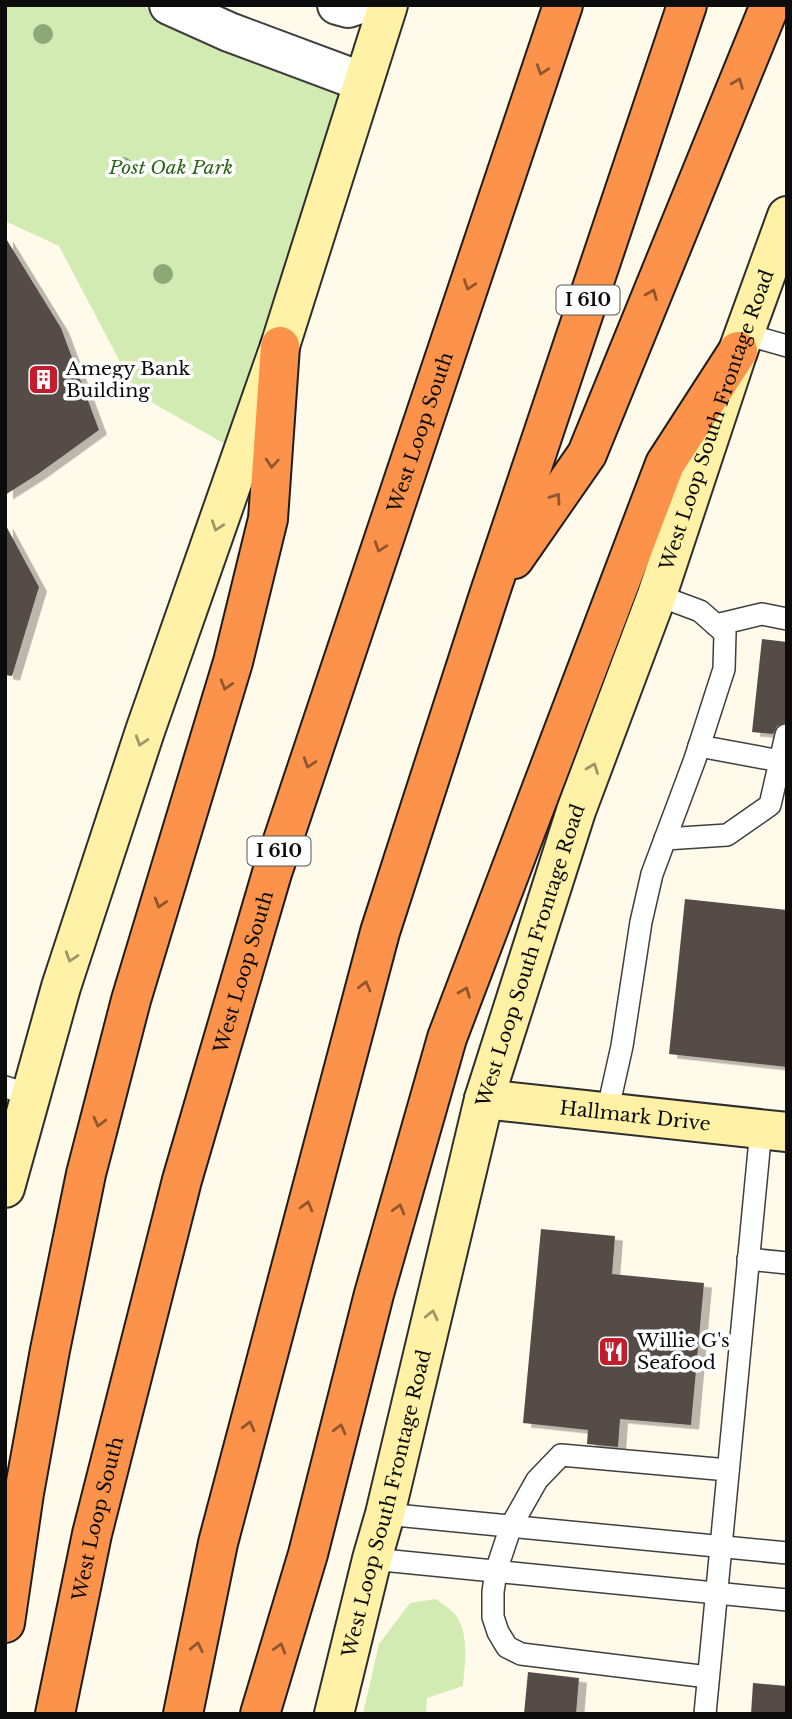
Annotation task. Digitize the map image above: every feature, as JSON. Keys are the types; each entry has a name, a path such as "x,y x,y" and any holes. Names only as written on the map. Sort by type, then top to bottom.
{"highway":[{"name":"West Loop South","path":"55,1714 92,1534 182,1180 272,873 563,5"},
{"name":"I 610","path":"183,1714 218,1543 380,932 489,595 687,5"},
{"path":"489,595 587,454 770,5"},
{"path":"260,1714 308,1554 374,1294 447,1038 665,464 741,343"},
{"path":"5,1623 24,1493 86,1174 131,1000 233,662 268,519 280,346"}],"main road":[{"path":"5,1188 18,1091 61,987 145,731 280,346 388,5"},
{"name":"West Loop South Frontage Road","path":"334,1714 385,1514 484,1099 576,811 657,595 787,215"},
{"name":"Hallmark Drive","path":"484,1099 774,1130"}],"street":[{"path":"169,5 229,32 363,82"},
{"path":"337,5 348,8 357,5"}],"lane":[{"path":"741,343 787,346"},
{"path":"607,1112 622,1046 641,922 652,874 724,670 725,633 700,611 657,595"},
{"path":"716,625 762,614 787,619"},
{"path":"666,839 727,835 770,805 786,735"},
{"path":"699,746 780,761"},
{"path":"705,1714 748,1259 774,1130"},
{"path":"748,1259 787,1263"},
{"path":"708,1677 521,1654 507,1647 498,1632 494,1617 493,1592 496,1571 511,1526 537,1479 561,1455 728,1470"},
{"path":"385,1514 787,1553"},
{"path":"372,1559 787,1600"}],"green space":[{"name":"Post Oak Park","path":"5,5 140,5 344,86 225,444 137,394 59,246 5,221"},
{"path":"436,1599 454,1613 462,1629 465,1648 463,1686 427,1698 426,1714 363,1714 379,1644 410,1603"}],"building":[{"name":"Amegy Bank Building","path":"5,237 61,328 99,430 5,495"},
{"path":"5,524 39,587 12,676 5,675"},
{"path":"762,639 787,642 787,722 777,726 773,734 752,732"},
{"path":"685,899 787,910 787,1067 669,1054"},
{"name":"Willie G's Seafood","path":"541,1229 615,1236 612,1274 704,1283 691,1425 620,1419 618,1447 587,1444 588,1430 523,1423"},
{"path":"528,1672 579,1678 576,1714 524,1714"},
{"path":"753,1683 787,1686 787,1714 751,1714"}],"place":[{"name":"Amegy Bank Building","path":"43,379"},
{"name":"Willie G's Seafood","path":"614,1351"}]}
